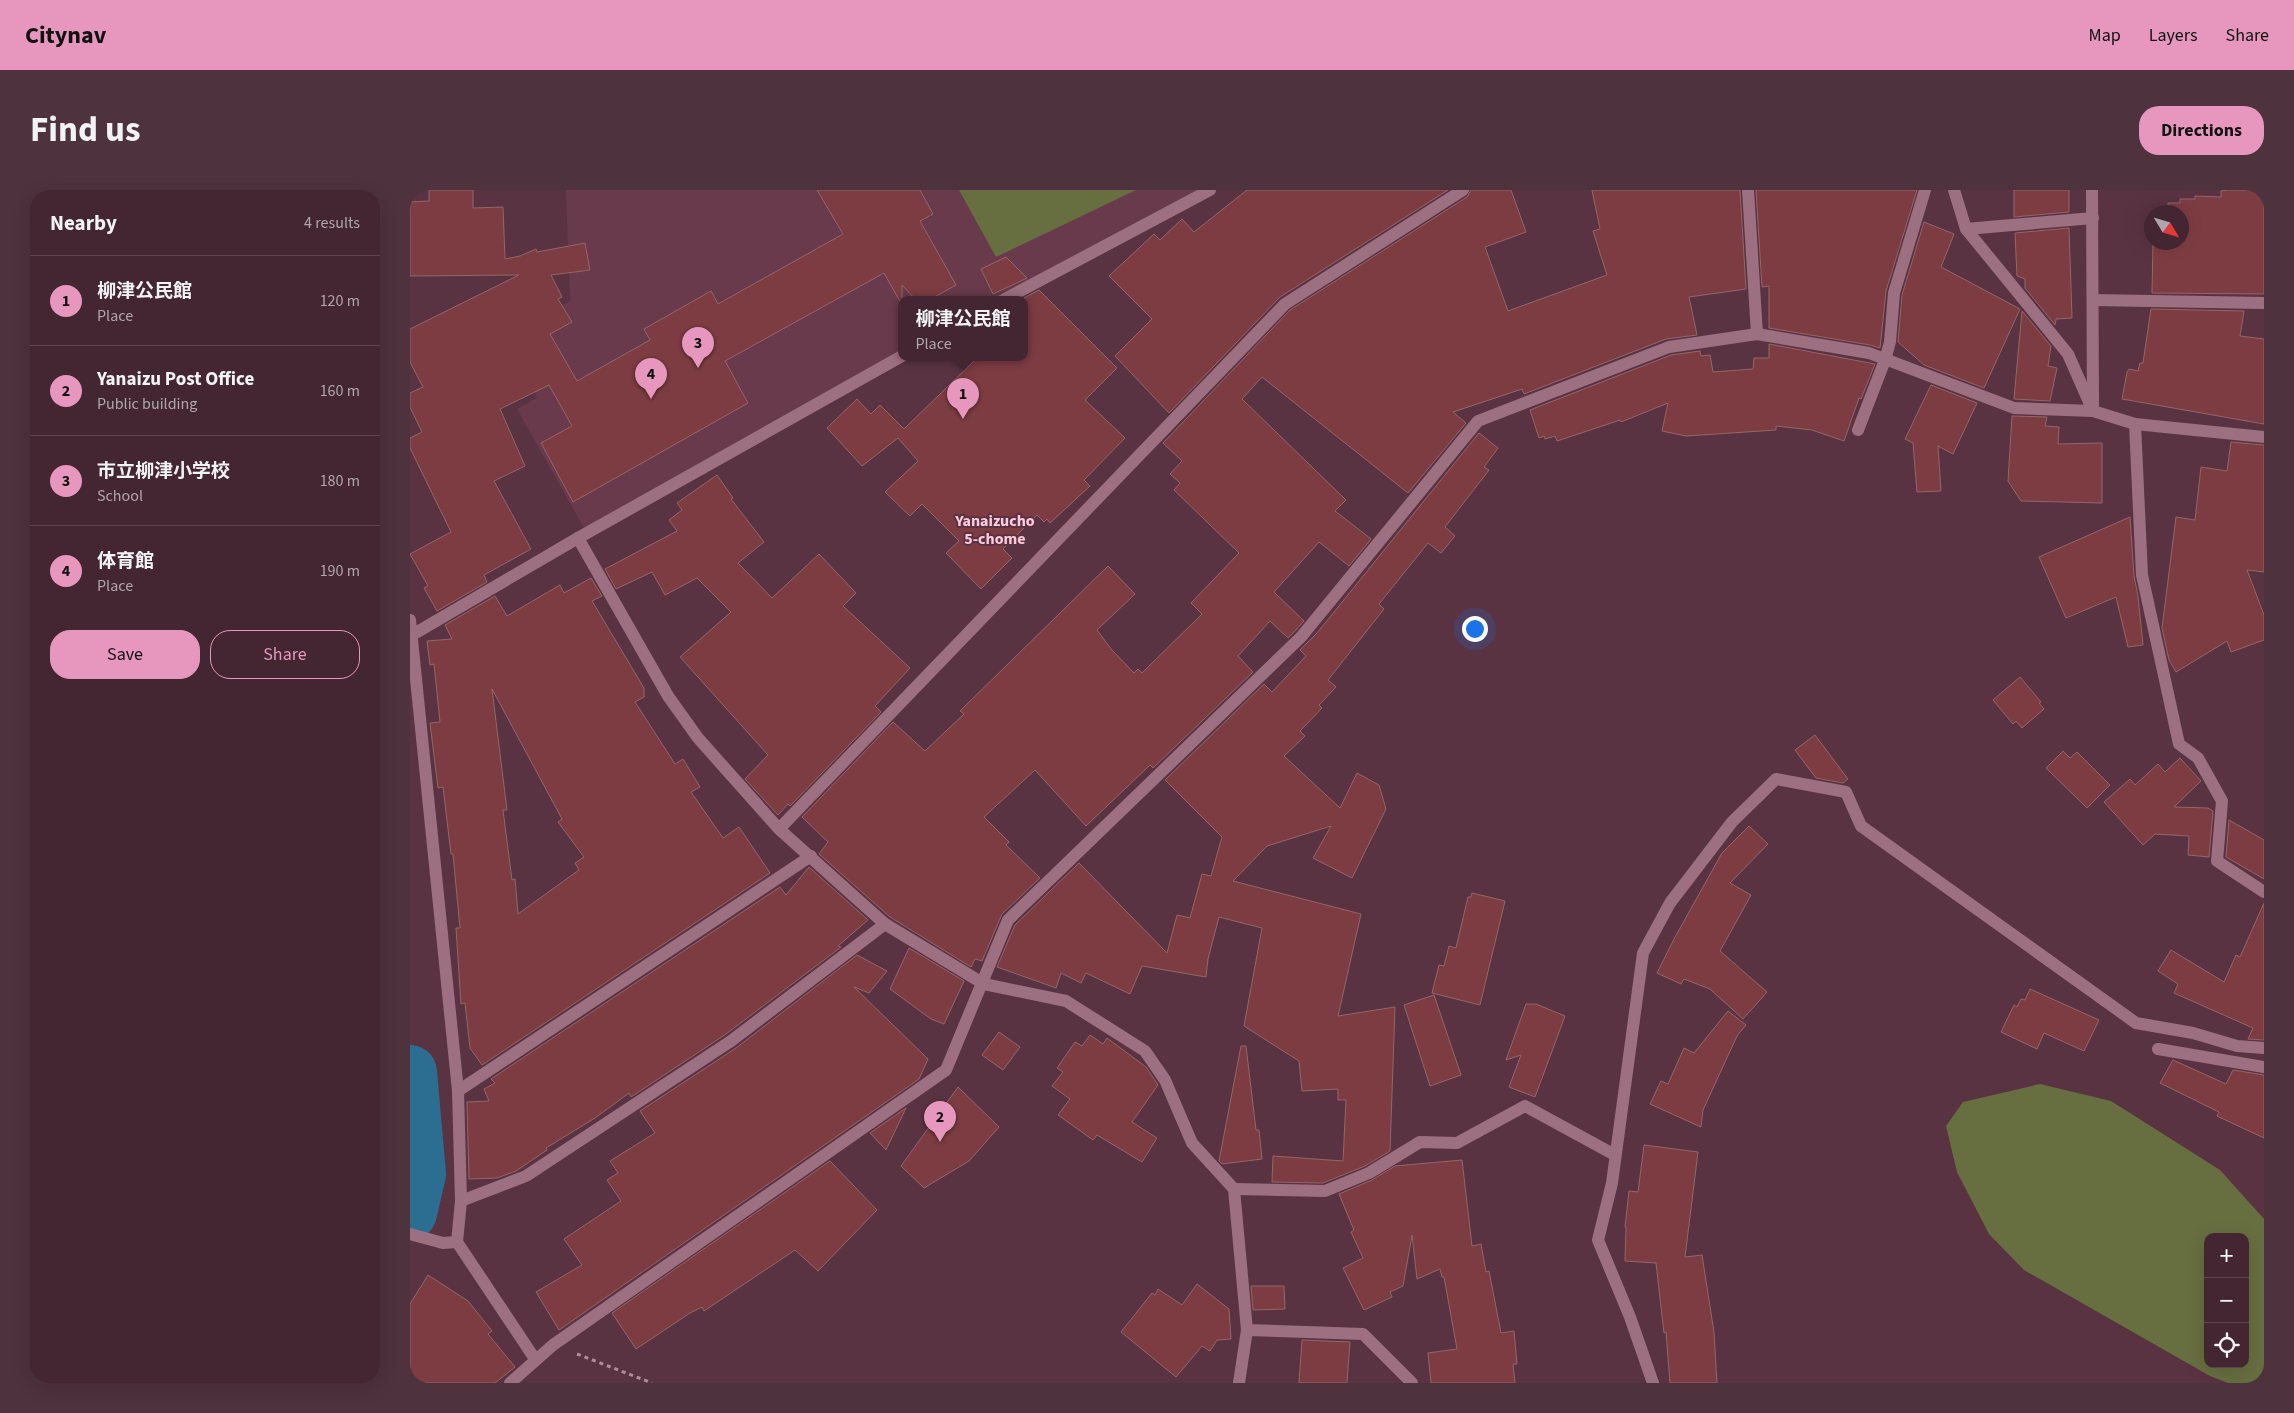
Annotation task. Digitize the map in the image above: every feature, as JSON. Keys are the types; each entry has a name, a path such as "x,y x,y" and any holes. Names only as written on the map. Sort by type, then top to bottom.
{"street":[{"path":"1011,296 1210,190"},
{"path":"779,830 1285,304 1464,190"},
{"path":"1748,190 1757,334"},
{"path":"1858,430 1885,360 1890,342 1894,293 1925,190"},
{"path":"1954,190 1966,229 2068,354 2093,412"},
{"path":"2092,190 2093,412"},
{"path":"1966,229 2092,218"},
{"path":"2093,300 2264,303"},
{"path":"510,1383 553,1345 946,1070 984,984 1008,920 1301,637 1478,421 1670,348 1757,334 1868,353 2014,408 2093,412 2134,424 2264,437"},
{"path":"412,634 578,538 898,358"},
{"path":"2134,424 2142,575 2179,744 2198,758 2222,800 2217,861 2264,892"},
{"path":"578,538 668,696 698,738 779,830 811,856 885,924 984,984 1066,1001 1145,1051 1165,1080 1192,1143 1234,1189 1248,1330 1239,1383"},
{"path":"410,620 458,1091 461,1201 457,1242 535,1359"},
{"path":"1653,1383 1630,1317 1598,1240 1612,1183 1643,952 1670,903 1721,836 1732,822 1776,779 1846,792 1862,826 2136,1023 2193,1033 2236,1046 2264,1048"},
{"path":"458,1091 811,856"},
{"path":"461,1201 526,1176 731,1041 885,924"},
{"path":"2158,1049 2264,1067"},
{"path":"1234,1189 1325,1191 1369,1172 1420,1142 1457,1143 1525,1106 1615,1155"},
{"path":"410,1234 443,1243 457,1242"},
{"path":"1248,1330 1363,1334 1412,1383"}],"path":[{"path":"553,1345 652,1383"}],"shaded area":[{"path":"566,190 1199,190 1005,296 898,296 898,355 584,528 517,409 537,398 508,338 570,301"}],"green space":[{"path":"959,190 1136,190 996,257"},
{"path":"2040,1084 2111,1101 2220,1170 2264,1219 2264,1383 2228,1383 2210,1376 2024,1270 1989,1234 1957,1172 1946,1126 1963,1102"}],"building":[{"path":"429,190 473,190 473,208 503,207 505,259 520,256 536,249 537,252 585,243 590,270 551,275 562,297 558,299 572,322 550,334 577,381 650,340 644,329 711,291 718,304 843,234 817,190 920,190 933,214 920,221 956,285 936,296 912,296 902,285 902,296 898,296 898,298 884,273 725,361 748,403 573,502 541,443 572,426 549,385 500,409 525,466 494,481 531,549 484,575 487,582 437,611 424,588 428,586 410,554 451,532 410,448 410,438 422,432 410,407 410,393 423,387 410,362 410,329 519,275 410,276 410,202 429,201"},
{"path":"1247,190 1448,190 1280,297 1169,413 1115,356 1152,319 1109,276 1154,234 1160,240 1182,219 1194,232"},
{"path":"1471,190 1511,190 1526,232 1485,247 1508,311 1607,275 1593,231 1600,229 1592,190 1740,190 1746,289 1689,297 1697,335 1666,339 1524,394 1522,389 1453,412 1466,423 1408,493 1262,377 1242,399 1346,500 1335,511 1371,539 1349,566 1319,542 1274,592 1304,621 1288,638 1270,621 1238,656 1253,672 1153,768 1150,765 1086,826 1035,770 984,817 1009,842 1006,845 1040,878 1002,914 982,961 975,959 971,967 890,917 819,854 828,842 802,817 893,722 925,751 964,714 960,711 1108,566 1135,594 1097,630 1111,649 1134,673 1138,669 1142,673 1202,614 1191,603 1239,553 1174,490 1180,483 1170,474 1182,461 1163,443 1290,310 1467,197"},
{"path":"1756,190 1917,190 1886,291 1880,348 1769,328 1769,286 1762,287"},
{"path":"2014,190 2069,190 2069,212 2014,217"},
{"path":"2264,190 2264,294 2152,293 2153,250 2189,250 2189,205 2168,205 2168,203 2180,203 2180,199 2195,199 2195,196 2221,197 2221,191"},
{"path":"1924,222 1954,234 1941,267 2020,309 1984,388 1924,365 1898,342 1902,295"},
{"path":"2069,228 2072,318 2056,319 2055,325 2025,288 2025,279 2017,276 2015,233"},
{"path":"1006,257 1027,278 993,294 981,269"},
{"path":"1039,290 1117,368 1085,400 1125,438 1084,480 1090,486 1050,523 1047,519 1044,522 1037,515 1003,549 1012,558 981,589 946,553 959,541 922,504 910,516 885,492 918,461 898,438 862,466 827,428 857,399 871,414 880,405 904,429 974,361 1028,361 1028,296"},
{"path":"2151,309 2244,311 2240,336 2264,339 2264,424 2122,399 2127,372 2129,369 2138,371 2140,363 2143,363"},
{"path":"2022,311 2051,346 2048,366 2057,368 2050,401 2014,399"},
{"path":"1769,344 1875,364 1861,399 1859,398 1844,441 1812,430 1776,426 1776,430 1686,436 1662,431 1668,403 1621,422 1620,420 1557,441 1555,436 1545,439 1544,436 1539,438 1530,410 1671,355 1700,351 1701,356 1710,355 1713,372 1753,369 1754,358 1769,358"},
{"path":"1931,385 1977,403 1953,454 1938,446 1941,491 1917,492 1913,443 1905,439"},
{"path":"2012,416 2047,417 2045,426 2059,427 2058,444 2102,443 2102,503 2021,501 2008,481"},
{"path":"1479,433 1498,448 1484,467 1489,470 1445,527 1455,536 1441,553 1428,543 1379,604 1384,609 1328,680 1336,687 1319,705 1322,708 1300,731 1305,736 1284,756 1340,808 1357,773 1379,785 1386,809 1352,878 1313,858 1331,826 1267,846 1233,881 1361,914 1338,1016 1395,1007 1390,1151 1365,1166 1323,1183 1272,1182 1273,1156 1343,1161 1346,1100 1338,1100 1338,1089 1302,1091 1299,1061 1244,1026 1262,928 1219,917 1208,959 1206,977 1142,966 1130,994 1086,973 1081,983 1061,973 1056,988 997,967 1015,925 1079,863 1167,953 1177,915 1190,918 1202,874 1211,876 1222,837 1165,780 1264,684 1272,692 1306,656 1300,650 1317,633"},
{"path":"2231,442 2264,445 2264,572 2247,570 2264,615 2264,640 2231,652 2227,641 2176,672 2169,660 2162,628 2176,517 2195,520 2201,467 2227,471"},
{"path":"717,475 733,498 731,499 764,542 738,563 772,598 819,554 856,593 843,606 910,668 875,706 881,712 790,806 788,804 778,815 745,779 768,755 680,657 731,612 697,578 665,595 652,572 616,589 605,569 677,531 669,520 682,510 677,503"},
{"path":"2130,517 2134,576 2143,645 2128,647 2116,597 2066,618 2039,557"},
{"path":"591,578 602,596 592,601 644,688 644,697 635,702 675,764 683,759 700,787 691,792 723,838 739,827 770,873 482,1065 470,1048 465,1003 461,1004 456,928 460,928 453,854 451,854 443,787 438,788 430,723 440,722 434,664 430,665 427,641 452,639 445,625 495,596 507,616 560,585 564,593","holes":["492,689 562,819 558,822 584,857 575,863 579,870 518,914 515,879 512,880 503,810 507,810"]},
{"path":"2020,677 2041,702 2039,703 2044,709 2022,728 2016,721 2013,724 1993,700"},
{"path":"1815,735 1848,779 1843,783 1816,778 1795,750"},
{"path":"2063,751 2070,758 2077,752 2110,785 2087,808 2046,768"},
{"path":"2180,758 2201,781 2174,807 2208,808 2213,811 2209,857 2188,855 2189,836 2155,834 2143,845 2104,802 2130,779 2135,785 2158,764 2165,772"},
{"path":"2229,820 2264,840 2264,879 2226,857"},
{"path":"1749,826 1768,844 1730,883 1751,895 1720,951 1767,992 1743,1019 1710,989 1684,979 1681,984 1657,973 1722,853"},
{"path":"809,867 868,920 838,946 841,947 726,1034 631,1097 629,1093 595,1118 546,1148 547,1150 516,1171 497,1178 469,1179 467,1102 489,1101 484,1089 495,1083 491,1079 780,887 786,895"},
{"path":"1472,893 1505,901 1480,1005 1432,993 1439,965 1444,966 1449,946 1456,948 1468,897 1471,897"},
{"path":"2264,903 2264,1040 2248,1039 2253,1028 2174,993 2178,984 2158,971 2171,950 2224,982 2236,955 2240,957"},
{"path":"909,948 964,981 944,1024 931,1019 890,989"},
{"path":"857,955 887,971 869,993 854,987 928,1059 919,1079 559,1330 536,1292 582,1265 564,1239 621,1201 607,1180 618,1173 610,1161 655,1133 640,1111 736,1048"},
{"path":"2030,989 2099,1020 2084,1051 2044,1033 2037,1049 2001,1032 2014,1005 2017,1007 2021,999 2025,1000"},
{"path":"1434,995 1461,1075 1430,1086 1404,1005"},
{"path":"1526,1004 1536,1004 1565,1016 1535,1097 1509,1087 1521,1055 1506,1060"},
{"path":"1728,1011 1746,1025 1737,1036 1703,1110 1701,1127 1650,1104 1661,1081 1668,1084 1684,1048 1694,1053"},
{"path":"999,1032 1020,1047 1003,1070 982,1055"},
{"path":"1090,1035 1103,1044 1107,1038 1146,1067 1158,1085 1132,1122 1157,1138 1142,1162 1097,1135 1093,1140 1058,1115 1070,1099 1052,1086 1063,1072 1057,1068 1075,1042 1082,1046"},
{"path":"1241,1046 1246,1046 1256,1130 1259,1130 1262,1159 1222,1164 1219,1161"},
{"path":"2173,1060 2226,1084 2233,1070 2264,1075 2264,1138 2217,1116 2219,1112 2160,1083"},
{"path":"958,1087 999,1127 969,1161 924,1188 901,1166"},
{"path":"906,1108 886,1150 870,1133"},
{"path":"1644,1145 1698,1152 1685,1257 1702,1255 1714,1332 1717,1383 1670,1383 1666,1332 1664,1333 1656,1263 1625,1261 1625,1227 1629,1191 1638,1192"},
{"path":"1462,1160 1472,1246 1481,1244 1486,1272 1489,1271 1501,1333 1514,1331 1517,1364 1513,1364 1515,1383 1431,1383 1428,1353 1457,1349 1444,1277 1442,1277 1440,1269 1417,1279 1412,1235 1403,1286 1390,1292 1392,1297 1364,1310 1343,1268 1363,1258 1351,1232 1354,1230 1339,1194 1372,1180 1395,1166"},
{"path":"830,1161 877,1210 818,1271 795,1250 704,1311 702,1307 690,1313 636,1349 612,1313"},
{"path":"428,1275 468,1301 492,1331 488,1334 515,1367 495,1383 410,1383 410,1304"},
{"path":"1197,1284 1229,1309 1231,1339 1217,1340 1210,1351 1202,1346 1176,1377 1121,1332 1152,1293 1155,1295 1158,1289 1182,1305"},
{"path":"1251,1286 1284,1286 1285,1309 1253,1310"},
{"path":"1302,1340 1350,1342 1347,1383 1299,1383"}],"waterway":[{"path":"410,1072 419,1174 410,1213"}],"place":[{"name":"市立柳津小学校","path":"698,368"},
{"name":"体育館","path":"651,399"},
{"name":"柳津公民館","path":"963,419"},
{"name":"Yanaizu Post Office","path":"940,1142"}],"district":[{"name":"Yanaizucho 5-chome","path":"995,530"}]}
